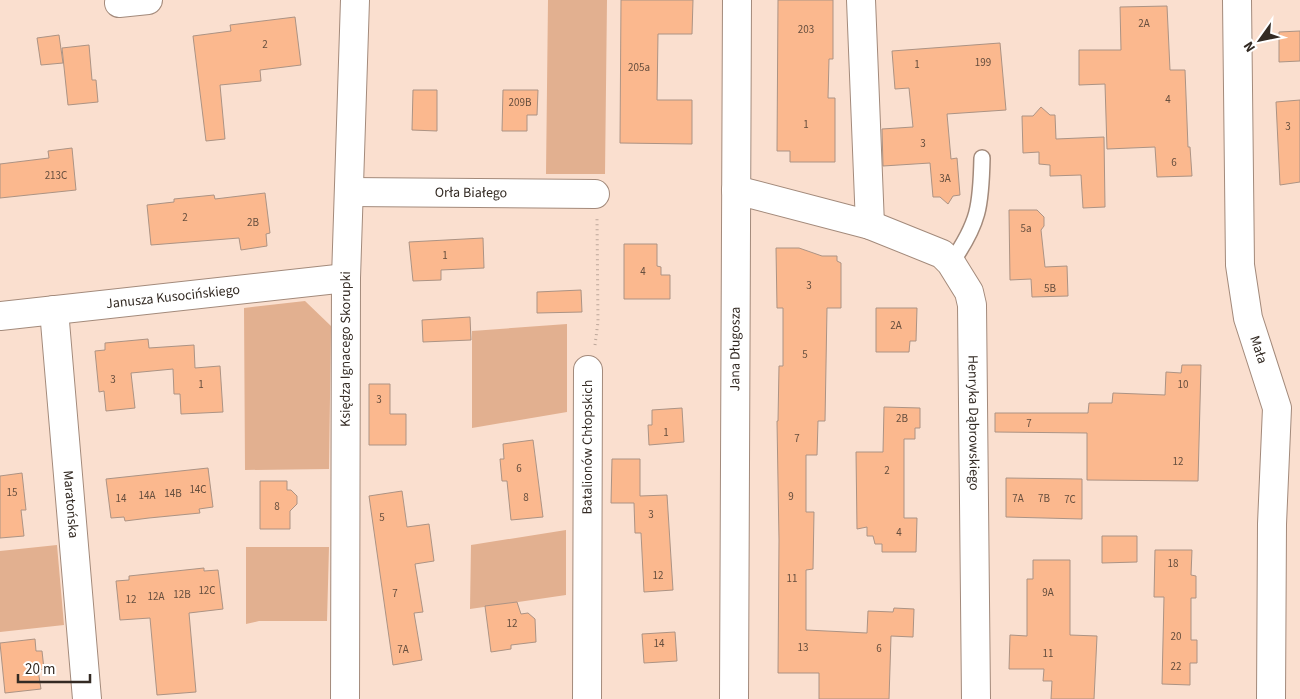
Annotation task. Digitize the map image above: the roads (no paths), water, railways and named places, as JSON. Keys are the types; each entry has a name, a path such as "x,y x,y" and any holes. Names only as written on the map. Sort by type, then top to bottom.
{"street":[{"path":"119,3 148,0"},
{"name":"Księdza Ignacego Skorupki","path":"345,699 346,278 355,0"},
{"name":"Jana Długosza","path":"734,699 737,0"},
{"path":"861,0 870,225"},
{"name":"Mała","path":"1237,0 1240,265 1248,318 1277,408 1272,524 1271,699"},
{"path":"736,190 870,225 942,254 951,263"},
{"name":"Orła Białego","path":"348,192 595,194"},
{"name":"Henryka Dąbrowskiego","path":"951,263 969,292 972,305 976,699"},
{"name":"Janusza Kusocińskiego","path":"0,316 346,278"},
{"name":"Maratońska","path":"54,310 87,699"},
{"name":"Batalionów Chłopskich","path":"588,370 588,699"}],"lane":[{"path":"951,263 976,222 981,202 982,158"}]}
